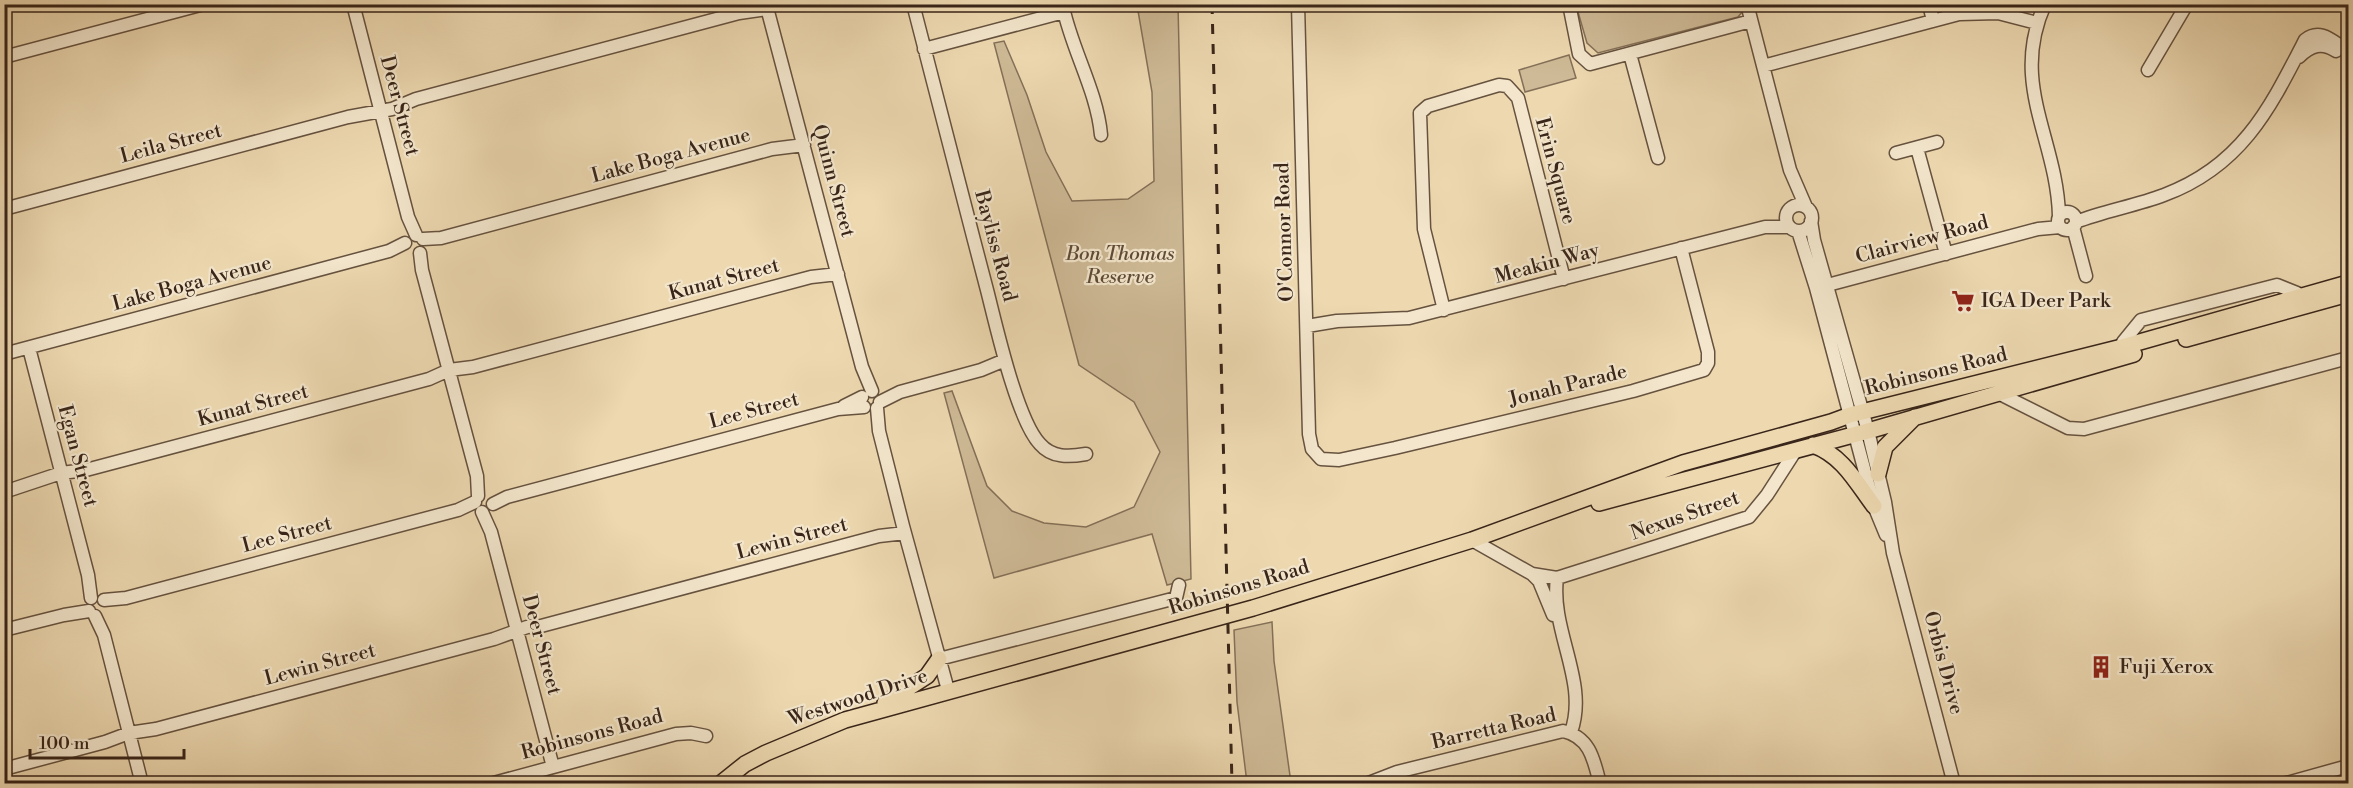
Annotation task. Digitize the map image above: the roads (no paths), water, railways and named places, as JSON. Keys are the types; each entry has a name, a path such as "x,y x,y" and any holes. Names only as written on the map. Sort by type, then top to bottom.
{"main road":[{"name":"Robinsons Road","path":"1538,518 1796,450 1998,393 2123,352 2304,301 2349,283"},
{"name":"Robinsons Road","path":"2304,301 2349,294"},
{"name":"Robinsons Road","path":"948,690 1253,608 1538,518 1683,463 1831,423 1856,413 2123,352"},
{"path":"1878,474 1885,447 1915,417"},
{"path":"1813,445 1829,451 1839,459 1874,506"},
{"path":"855,717 916,684 927,676 939,659"},
{"name":"Westwood Drive","path":"720,783 745,764 766,753 855,717 948,690"}],"street":[{"path":"4,57 204,4"},
{"name":"Deer Street","path":"353,4 553,767"},
{"name":"Bayliss Road","path":"913,4 1006,364 1031,431 1040,445 1055,455 1070,457 1086,454"},
{"name":"O'Connor Road","path":"1298,4 1309,434 1312,449 1318,457"},
{"path":"1569,4 1579,42 1590,54 1603,60 1751,21"},
{"path":"1747,4 1790,170 1806,207 1811,213 1822,286 1861,432"},
{"path":"1929,4 1933,21"},
{"path":"2045,4 2037,22 2031,56 2031,83 2058,192 2086,276"},
{"path":"2148,70 2187,4"},
{"name":"Leila Street","path":"4,209 764,6"},
{"name":"Quinn Street","path":"764,6 803,141 948,690"},
{"path":"924,49 1063,8 1080,65 1096,106 1101,135"},
{"path":"1763,66 1933,21 1977,13 1998,13 2037,22"},
{"path":"2349,51 2322,34 2315,40 2349,58"},
{"name":"Clairview Road","path":"1822,286 2166,195 2210,171 2236,150 2258,125 2298,57 2305,40 2315,40"},
{"path":"1630,54 1658,158"},
{"name":"Erin Square","path":"1444,310 1424,222 1421,136 1426,115 1434,105 1491,90 1506,93 1518,107 1564,279"},
{"name":"Lake Boga Avenue","path":"4,354 803,141"},
{"path":"1896,153 1937,142"},
{"path":"1917,148 1946,254"},
{"path":"1790,170 1786,220 1794,229 1822,286"},
{"path":"1788,210 1798,204 1806,207"},
{"name":"Meakin Way","path":"1764,227 1788,210"},
{"path":"1794,229 1805,229 1811,221"},
{"name":"Meakin Way","path":"1306,321 1401,319 1444,310 1764,227 1794,229"},
{"name":"Jonah Parade","path":"1318,457 1325,461 1339,460 1633,391 1700,372 1708,363 1708,352 1681,248"},
{"name":"Kunat Street","path":"4,492 836,270"},
{"name":"Egan Street","path":"29,348 142,783"},
{"path":"1998,393 2058,424 2084,429 2349,358"},
{"name":"Lee Street","path":"4,630 1006,364"},
{"name":"Orbis Drive","path":"1861,432 1878,474 1893,553 1954,783"},
{"name":"Orbis Drive","path":"1861,432 1874,506 1893,553"},
{"name":"Nexus Street","path":"1532,574 1557,578 1749,517 1762,503 1796,450"},
{"name":"Lewin Street","path":"4,769 904,529"},
{"name":"Nexus Street","path":"1472,540 1532,574 1539,581 1559,627"},
{"name":"Nexus Street","path":"1557,578 1555,596 1559,627 1578,702 1571,732"},
{"name":"Robinsons Road","path":"939,659 1176,598 1179,585"},
{"name":"Robinsons Road","path":"490,783 676,734 691,732 706,736"},
{"name":"Barretta Road","path":"1366,783 1397,772 1551,732 1571,732 1587,745 1600,783"},
{"path":"2283,783 2349,766"}],"railway":[{"path":"1212,4 1232,784"}],"place":[{"name":"IGA Deer Park","path":"1963,301"},
{"name":"Fuji Xerox","path":"2101,667"}],"park label":[{"name":"Bon Thomas Reserve","path":"1120,266"}]}
